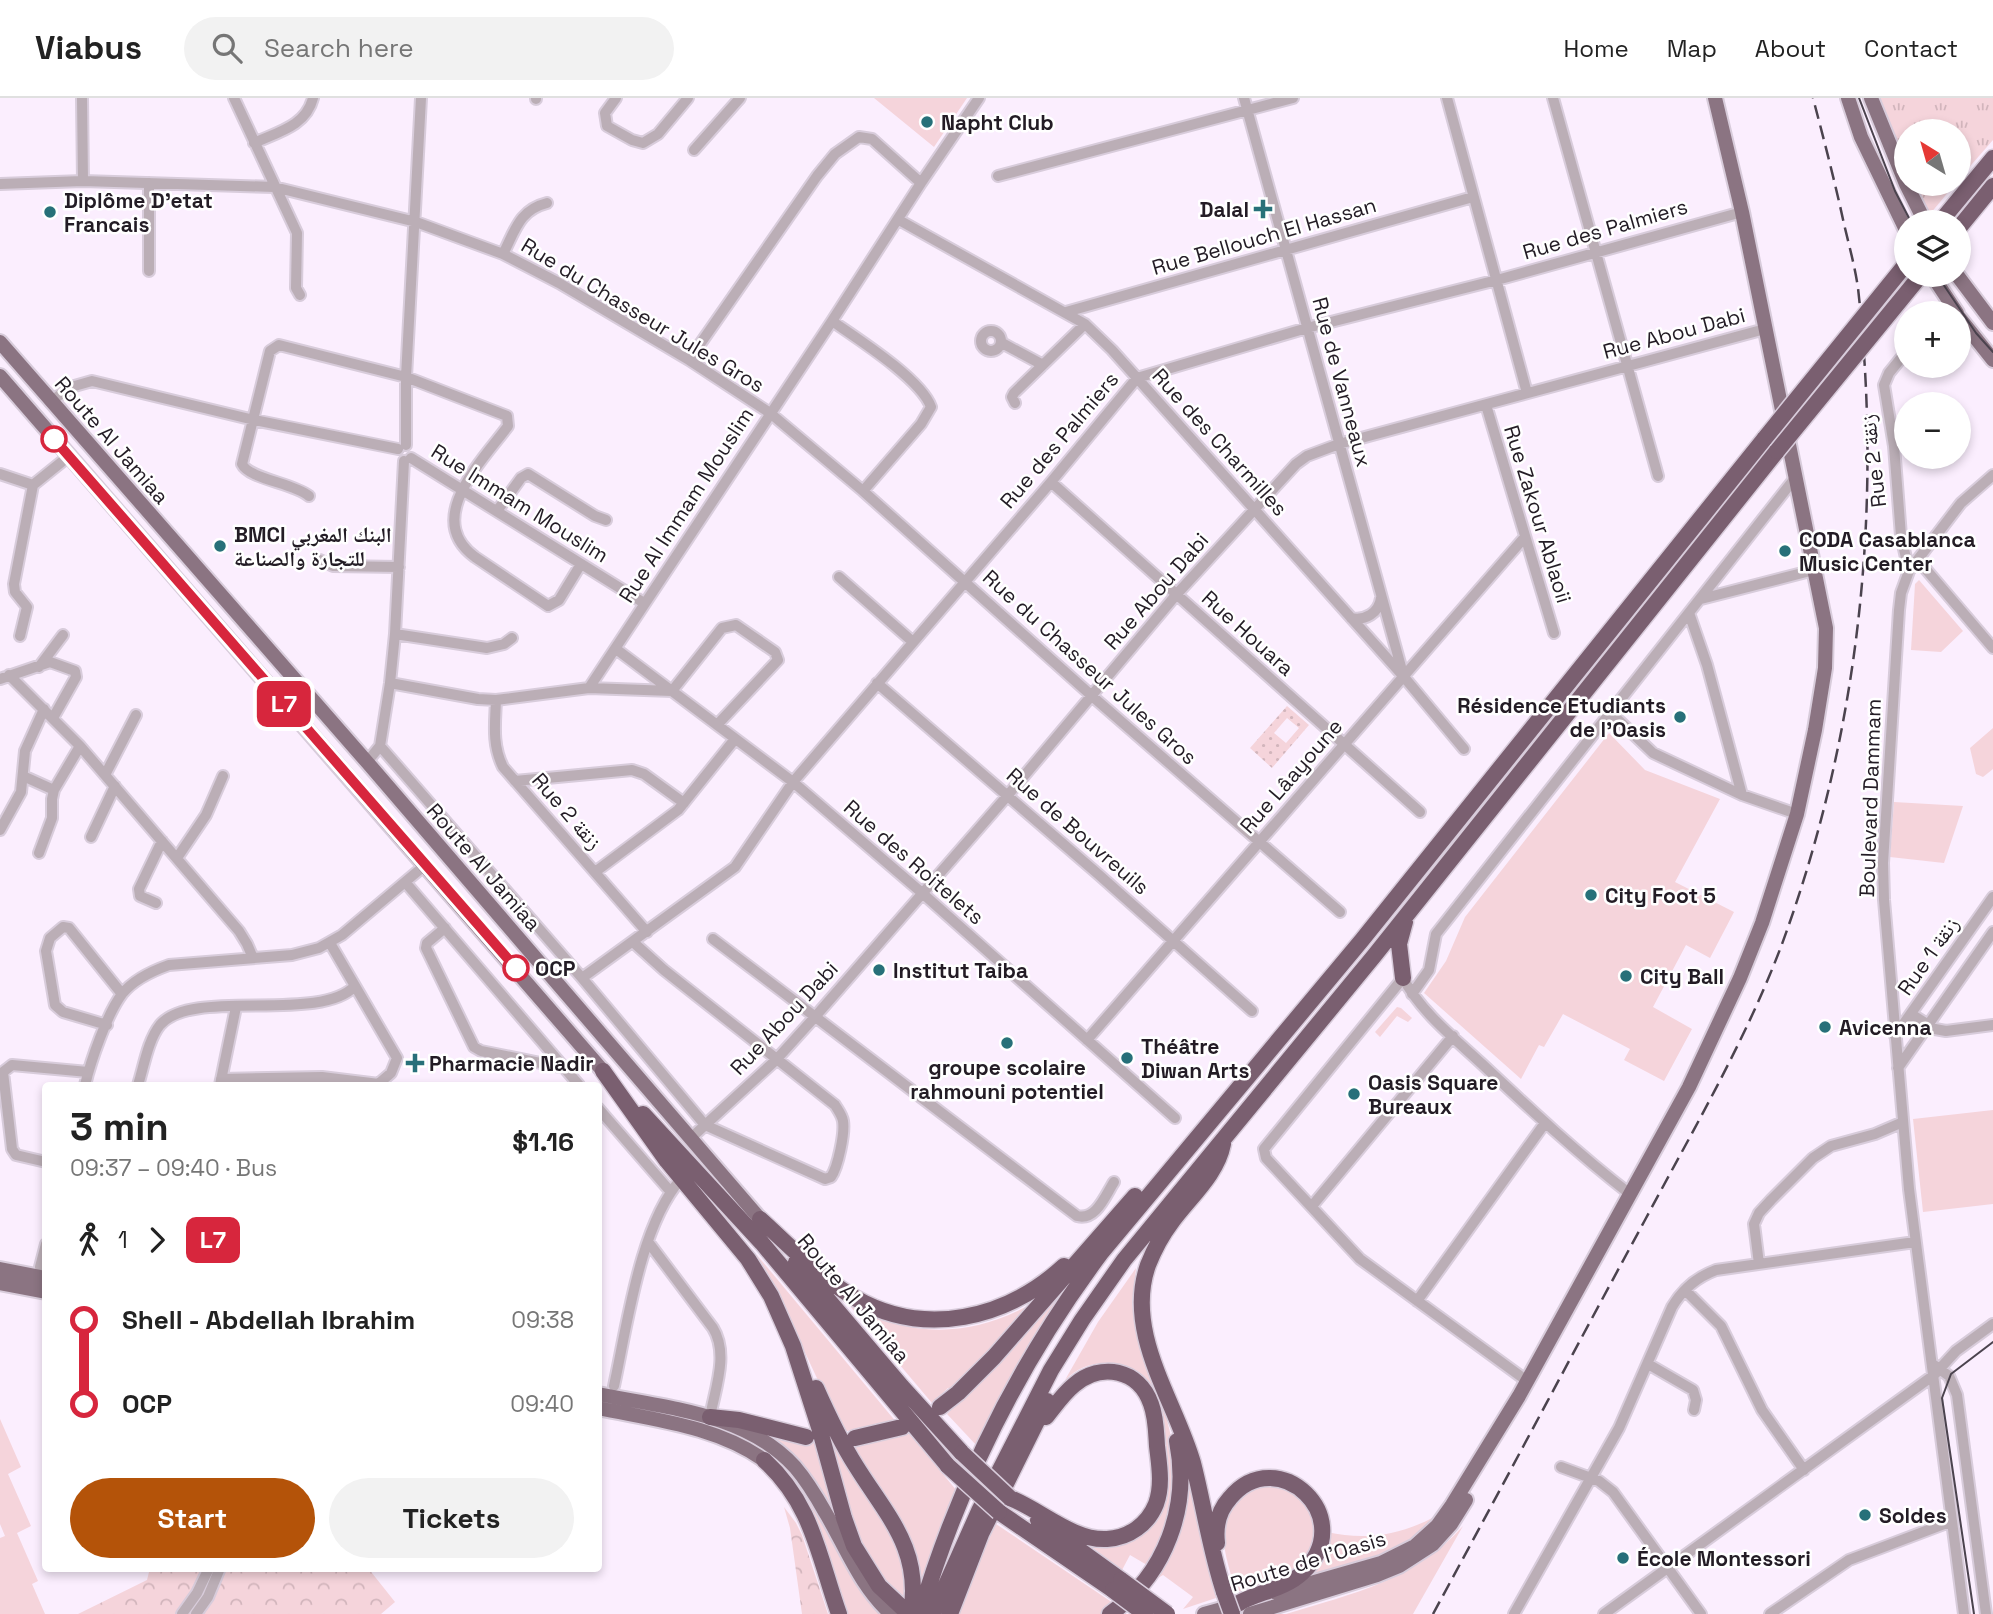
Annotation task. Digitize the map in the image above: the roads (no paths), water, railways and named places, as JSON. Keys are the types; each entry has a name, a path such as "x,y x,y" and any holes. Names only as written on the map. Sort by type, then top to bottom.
{"highway":[{"path":"1950,210 1993,158"},
{"path":"1971,213 1993,187"},
{"path":"920,1614 956,1508 987,1441 1028,1363 1073,1291 1126,1223 1362,940 1894,279"},
{"path":"933,1614 979,1511 1066,1344 1124,1260 1409,913 1911,287"},
{"path":"1403,978 1400,933 1409,913"},
{"path":"940,1406 994,1357 1204,1118 1302,1001 1345,954 1362,940"},
{"path":"1374,956 1387,957 1403,978"},
{"path":"603,1070 675,1185 748,1259 771,1296 793,1346 848,1532 875,1590 910,1614 913,1596 912,1571 903,1538 844,1447 806,1366 793,1346"},
{"name":"Route Al Jamiaa","path":"603,1070 762,1243 948,1466 999,1512 1117,1585"},
{"path":"1110,1614 1136,1592 1153,1570 1166,1546 1178,1508 1181,1482 1180,1456 1143,1324 1144,1276 1164,1232 1216,1166 1224,1138"},
{"path":"950,1614 981,1534 1066,1361 1096,1311 1135,1256 1205,1168 1224,1138"},
{"path":"760,1219 813,1267 854,1297 875,1308 895,1314 935,1320 970,1317 1008,1305 1038,1286 1098,1237"},
{"name":"Route Al Jamiaa","path":"760,1219 902,1387 962,1453 1010,1497"},
{"path":"1010,1497 1094,1539 1116,1538 1136,1530 1156,1504 1160,1478 1154,1417 1146,1391 1132,1377 1103,1371 1085,1377 1066,1391 1032,1432"},
{"path":"1163,1388 1176,1413 1189,1449 1221,1584 1233,1609 1252,1595 1288,1583 1309,1566 1321,1545 1323,1531 1319,1511 1311,1498 1295,1485 1275,1479 1253,1481 1235,1492 1222,1509 1217,1523 1221,1584"},
{"path":"710,1417 739,1420 806,1437"},
{"path":"855,1438 902,1427"},
{"path":"764,1460 787,1483 807,1516 839,1614"},
{"path":"1010,1497 1117,1585 1144,1614"},
{"path":"1117,1585 1167,1614"}],"main road":[{"path":"1519,1396 1689,1087 1735,989 1762,923 1797,814 1825,668 1826,628 1742,212 1715,98"},
{"path":"1848,98 1861,137 1896,210"},
{"path":"1871,98 1894,155"},
{"path":"1966,287 1993,323"},
{"path":"1971,332 1993,360"},
{"name":"Route Al Jamiaa","path":"0,342 367,762 760,1219"},
{"name":"Route Al Jamiaa","path":"0,376 603,1070"},
{"path":"0,1269 42,1273"},
{"path":"0,1283 42,1291"},
{"path":"602,1395 710,1417 765,1442 794,1466 814,1493 891,1614"},
{"name":"Route de l'Oasis","path":"1204,1614 1233,1609 1381,1563 1415,1546 1437,1526 1452,1505 1519,1396"},
{"name":"Route de l'Oasis","path":"1250,1614 1377,1575 1423,1552 1442,1535 1464,1504 1507,1426 1519,1396"},
{"path":"602,1409 710,1433 739,1444 764,1460"}],"street":[{"path":"82,98 83,181"},
{"path":"234,98 297,233 296,288 300,295"},
{"path":"254,142 302,120 308,113 313,98"},
{"path":"367,762 380,746 395,634 407,459 398,457 402,447 421,98"},
{"path":"616,98 606,113 607,126 632,140 643,142 658,134 688,98"},
{"path":"694,150 740,98"},
{"name":"Rue Al Immam Mouslim","path":"589,688 979,98"},
{"name":"Rue de Vanneaux","path":"1244,98 1404,677"},
{"path":"998,176 1293,98"},
{"path":"1447,98 1527,393"},
{"path":"1553,98 1658,475"},
{"path":"689,360 817,176 845,146 859,137 872,139 921,183"},
{"name":"Rue du Chasseur Jules Gros","path":"0,184 83,181 274,187 416,222 503,254 559,283 689,360 770,413 863,491 1092,696 1340,912"},
{"path":"149,183 149,271"},
{"name":"Rue Bellouch El Hassan","path":"1066,312 1473,197"},
{"path":"503,254 524,214 534,206 547,203"},
{"name":"Rue des Palmiers","path":"582,978 735,867 793,782 1137,378 1307,328 1497,280 1742,212"},
{"name":"Rue des Charmilles","path":"899,220 1085,324 1137,378 1404,677 1464,749"},
{"path":"832,321 895,368 920,391 932,407 921,424 863,491"},
{"path":"1015,403 1012,397 1014,393 1085,324"},
{"name":"Rue Abou Dabi","path":"691,1138 776,1060 814,1018 1008,795 1176,595 1296,464 1307,456 1339,444 1765,329"},
{"path":"1002,343 1043,365"},
{"path":"309,496 301,490 244,469 242,464 270,351 279,345 406,377 504,414 509,419 508,426 460,490 455,510 459,541 464,549 551,606 559,600 582,565"},
{"name":"Rue 2 زنقة","path":"1894,367 1884,385 1894,446 1900,536 1909,571"},
{"path":"50,402 71,387 92,381 254,420 402,447"},
{"name":"Rue Zakour Ablaoii","path":"1486,405 1554,633"},
{"path":"20,636 27,607 15,592 14,584 33,485 69,456"},
{"name":"Rue Immam Mouslim","path":"407,459 497,511 644,603"},
{"path":"0,474 33,485"},
{"path":"497,511 521,478 528,474 595,516 606,520"},
{"name":"Boulevard Dammam","path":"1964,1614 1935,1369 1915,1242 1895,1036 1883,863 1901,593 1909,571 1961,503 1993,475"},
{"path":"1412,994 1429,971 1436,934 1795,478"},
{"name":"Rue Houara","path":"1051,482 1420,812"},
{"name":"Rue Lâayoune","path":"1087,1040 1524,538"},
{"path":"320,559 334,566 399,567"},
{"path":"1917,560 1993,648"},
{"path":"1702,599 1814,570"},
{"path":"839,577 913,642"},
{"path":"1351,618 1357,620 1369,616 1380,604 1381,595"},
{"path":"1689,613 1707,665 1742,795"},
{"path":"390,683 460,697 496,699 589,688 672,691 716,634 732,624 775,652 778,660 717,725"},
{"path":"395,634 487,648 505,645 512,638"},
{"path":"39,667 63,635"},
{"name":"Rue des Roitelets","path":"616,649 793,782 1175,1118"},
{"path":"4,677 55,662 76,674 53,718"},
{"path":"4,677 44,709 80,746 243,937 253,958"},
{"name":"Rue de Bouvreuils","path":"877,683 1252,1011"},
{"name":"Rue 2 زنقة","path":"496,699 494,737 503,767 647,932"},
{"path":"0,830 21,792 25,751 44,709"},
{"path":"1609,711 1653,753 1742,795 1797,814"},
{"path":"105,775 136,715"},
{"path":"595,872 673,816 735,739"},
{"path":"39,853 52,818 54,790 80,746"},
{"path":"380,746 582,978 705,1125 825,1179 831,1177 836,1169 843,1131 840,1113 835,1105 664,970 633,942"},
{"path":"515,781 632,770 644,774 684,803"},
{"path":"23,775 54,790"},
{"path":"177,858 206,815 223,776"},
{"path":"91,837 115,786"},
{"path":"156,903 140,896 139,890 162,841"},
{"path":"86,1082 122,994 136,981 169,965 292,955 330,943 424,866"},
{"path":"405,882 577,1082"},
{"name":"Rue 1 زنقة","path":"1895,1036 1993,897"},
{"path":"107,1025 63,1012 55,1005 46,951 50,939 63,927 69,928 122,994"},
{"path":"445,928 426,948 471,1043 481,1051 565,1068"},
{"name":"Rue 1 زنقة","path":"1898,1068 1993,932"},
{"path":"713,939 1077,1216 1084,1218 1094,1213 1114,1182"},
{"path":"330,943 397,1058 395,1068 380,1082"},
{"path":"1527,1381 1360,1259 1266,1158 1264,1149 1403,978 1412,994 1453,1036 1588,1162 1630,1194"},
{"path":"139,1082 154,1036 165,1020 177,1013 194,1009 321,1001 349,992 355,986"},
{"path":"236,1007 220,1082 322,1077 362,1082"},
{"path":"1911,1014 1928,1025 1946,1031 1993,1025"},
{"path":"1312,1206 1453,1036"},
{"path":"42,1162 16,1155 12,1149 3,1072 12,1065 88,1072"},
{"path":"602,1112 675,1185 658,1212 638,1274 614,1386"},
{"path":"1759,1264 1754,1224 1759,1213 1771,1200 1814,1158 1831,1146 1883,1132 1903,1122"},
{"path":"1417,1301 1545,1123"},
{"path":"1514,1614 1625,1417 1672,1307 1685,1290 1701,1277 1716,1270 1915,1242"},
{"path":"649,1243 713,1328 719,1340 721,1359 710,1417"},
{"path":"1685,1290 1721,1326 1762,1410 1804,1470"},
{"path":"1604,1614 1804,1470 1993,1324"},
{"path":"1648,1364 1692,1390 1696,1396 1694,1410"},
{"name":"Boulevard Dammam","path":"1935,1369 1949,1376 1957,1395 1986,1614"},
{"path":"1561,1467 1606,1485 1621,1501 1700,1614"},
{"path":"1770,1614 1849,1560 1952,1521"},
{"path":"182,1614 197,1593 207,1572"},
{"path":"196,1614 208,1597 218,1572"}],"tram line":[{"path":"1859,98 1905,210"},
{"path":"1945,287 1976,333 1993,352"},
{"path":"1974,1614 1942,1398 1951,1374 1993,1342"}],"railway":[{"path":"1433,1614 1700,1118 1752,1015 1782,944 1808,865 1830,784 1846,703 1858,620 1868,455 1858,288 1813,98"}],"place":[{"name":"Napht Club","path":"927,122"},
{"name":"Dalal","path":"1263,209"},
{"name":"Diplôme D'etat Francais","path":"50,212"},
{"name":"BMCI البنك المغربي للتجارة والصناعة","path":"220,546"},
{"name":"CODA Casablanca Music Center","path":"1785,551"},
{"name":"Résidence Etudiants de l'Oasis","path":"1680,717"},
{"name":"City Foot 5","path":"1591,895"},
{"name":"OCP","path":"516,968"},
{"name":"Institut Taiba","path":"879,970"},
{"name":"City Ball","path":"1626,976"},
{"name":"Avicenna","path":"1825,1027"},
{"name":"groupe scolaire rahmouni potentiel","path":"1007,1043"},
{"name":"Théâtre Diwan Arts","path":"1127,1058"},
{"name":"Pharmacie Nadir","path":"415,1063"},
{"name":"Oasis Square Bureaux","path":"1354,1094"},
{"name":"Soldes","path":"1865,1515"},
{"name":"École Montessori","path":"1623,1558"}]}
